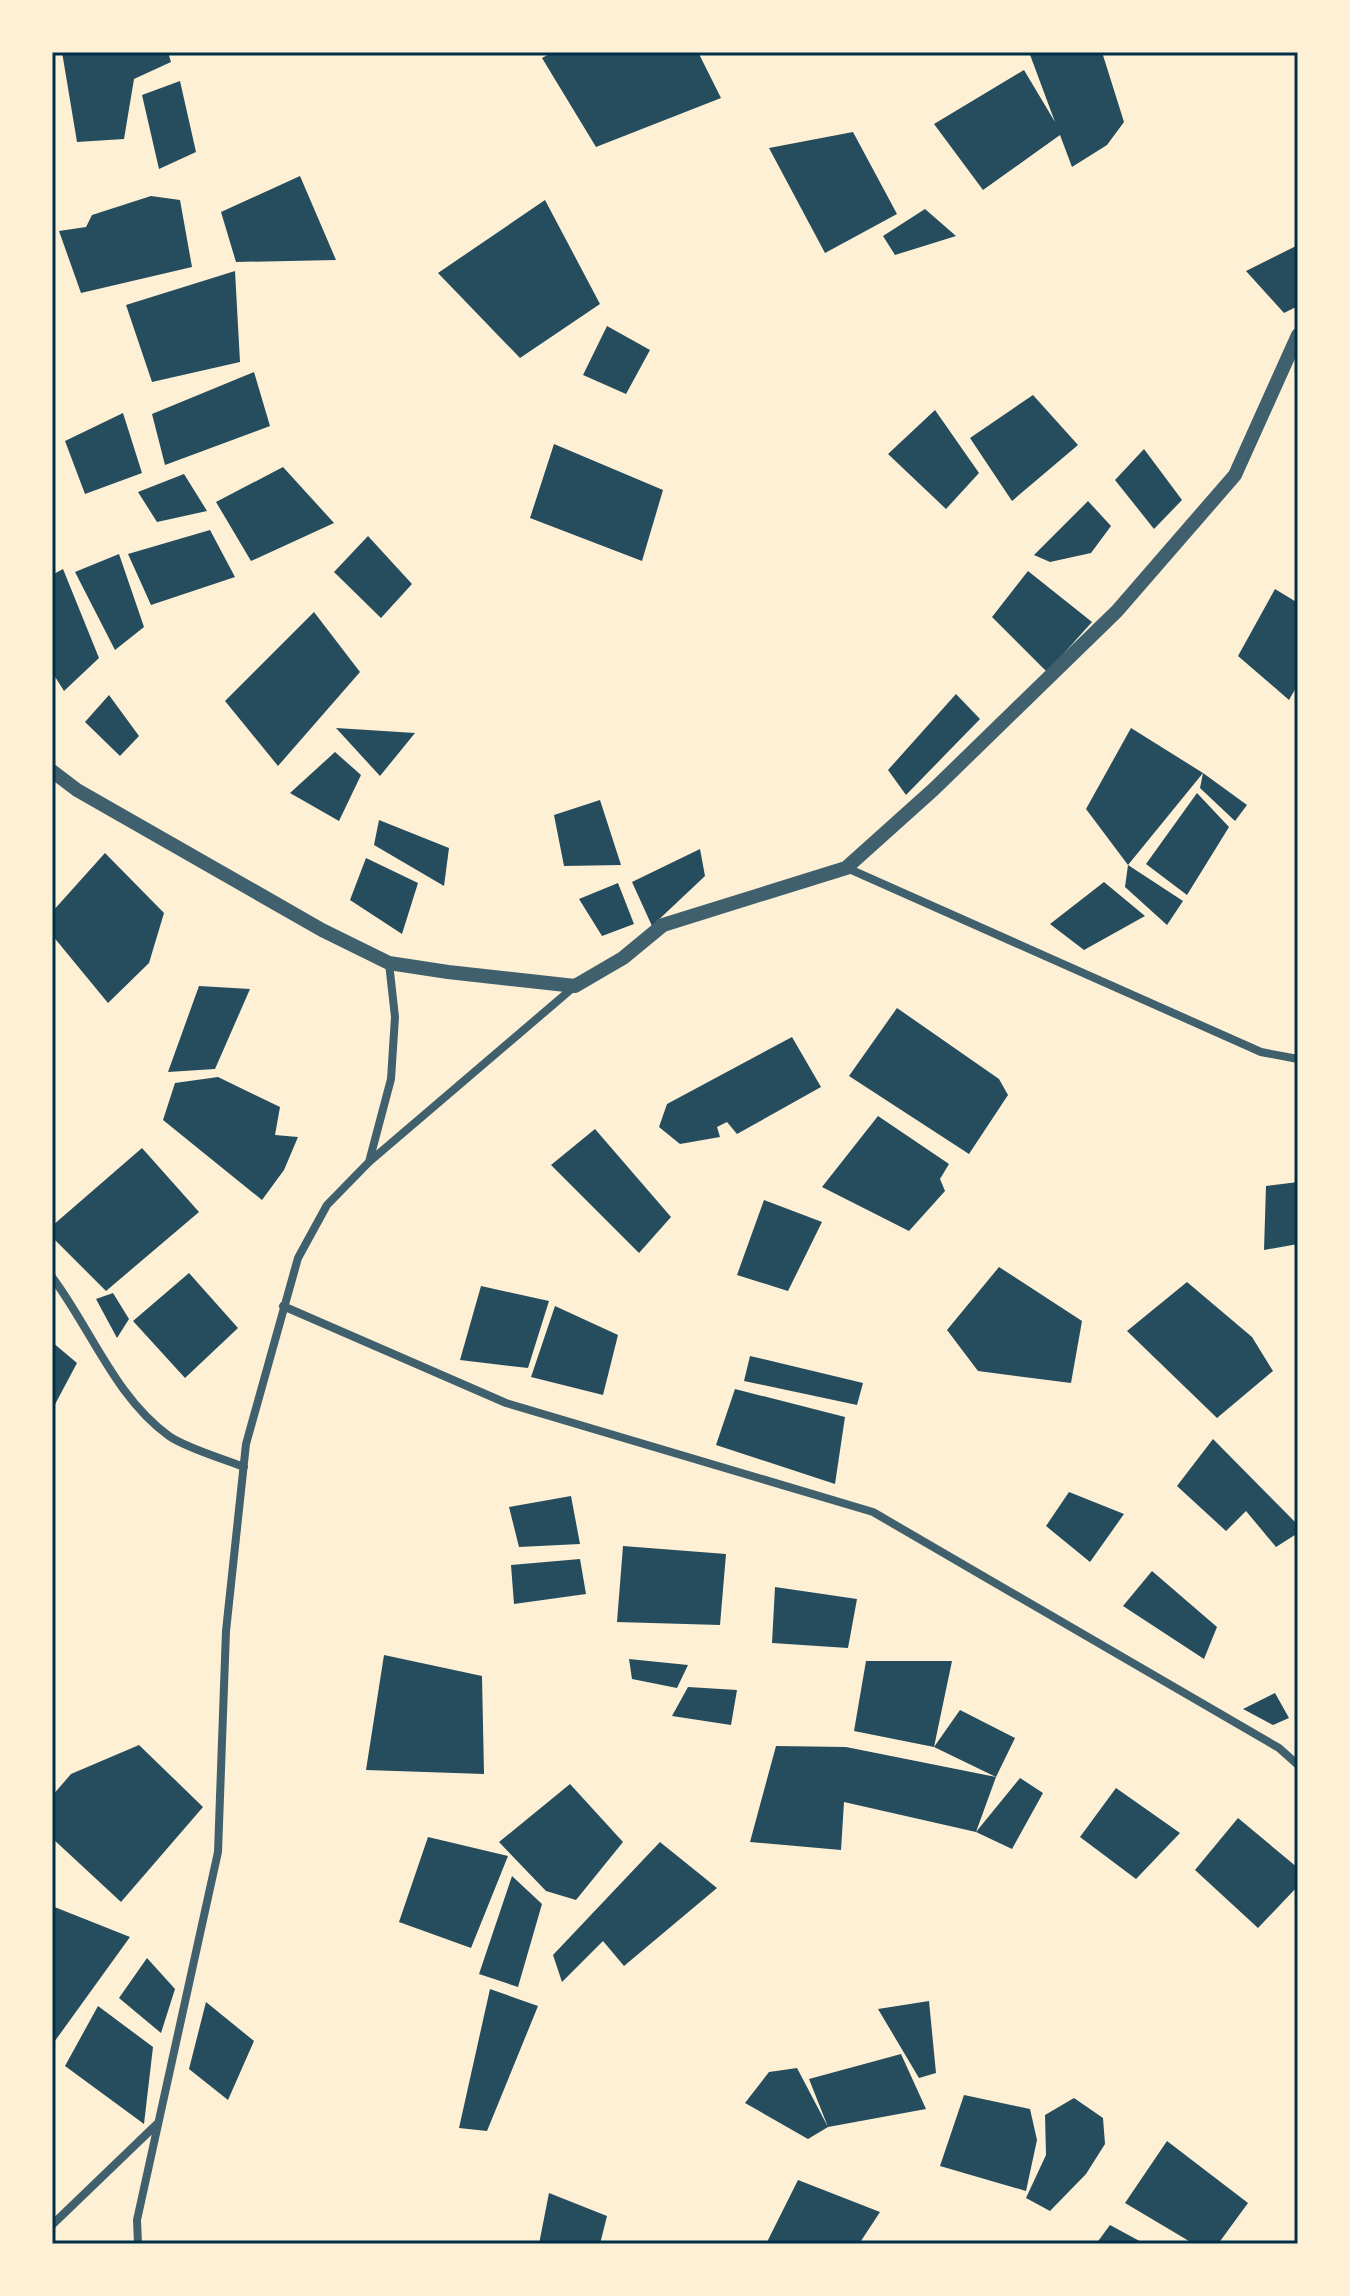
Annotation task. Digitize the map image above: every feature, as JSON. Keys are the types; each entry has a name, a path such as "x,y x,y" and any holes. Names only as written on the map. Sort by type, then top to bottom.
{"street":[{"path":"138,2244 137,2220 218,1852 226,1631 246,1444 298,1258 327,1205 369,1162 575,986 623,958 663,925 846,868 934,789 1117,611 1235,475 1298,335"},
{"path":"52,771 77,790 322,930 389,963 575,986"},
{"path":"846,868 1261,1052 1298,1059"},
{"path":"369,1162 391,1079 395,1017 389,963"},
{"path":"52,1277 135,1403 170,1438 244,1467"},
{"path":"283,1306 506,1403 873,1512 1266,1740 1298,1765"},
{"path":"52,2225 158,2123"}],"building":[{"path":"62,52 168,52 171,62 134,79 124,139 77,142"},
{"path":"553,52 698,52 721,98 596,147 542,58"},
{"path":"1029,52 1102,52 1124,122 1107,145 1072,167 1060,135 983,190 934,124 1024,70 1055,122"},
{"path":"180,81 196,152 159,169 142,95"},
{"path":"853,132 897,214 825,253 769,148"},
{"path":"300,176 336,260 236,262 221,212"},
{"path":"151,196 180,200 192,267 81,293 59,231 86,227 92,215"},
{"path":"545,200 600,304 520,358 438,273"},
{"path":"925,209 956,236 895,255 883,236"},
{"path":"1298,245 1298,306 1284,313 1246,271"},
{"path":"235,271 240,362 152,382 126,305"},
{"path":"607,326 650,350 626,394 583,375"},
{"path":"254,372 270,426 165,465 152,414"},
{"path":"1033,395 1078,445 1012,501 970,438"},
{"path":"935,410 979,473 946,509 888,454"},
{"path":"123,413 142,473 85,494 65,441"},
{"path":"554,444 663,490 642,561 530,518"},
{"path":"1144,449 1182,500 1154,529 1115,480"},
{"path":"283,467 334,523 251,561 216,502"},
{"path":"184,474 207,511 157,522 138,492"},
{"path":"1088,501 1111,526 1091,553 1050,562 1034,555"},
{"path":"210,530 235,577 151,605 128,554"},
{"path":"368,536 412,584 381,618 334,572"},
{"path":"119,554 144,627 115,650 75,572"},
{"path":"63,569 99,658 64,691 52,672 52,575"},
{"path":"1028,571 1092,622 1047,672 992,617"},
{"path":"1275,589 1298,603 1298,684 1289,700 1238,656"},
{"path":"314,612 360,672 278,766 225,701"},
{"path":"956,694 980,719 906,795 888,770"},
{"path":"109,695 139,736 120,756 85,722"},
{"path":"336,728 415,733 380,776"},
{"path":"1131,728 1203,773 1128,865 1086,809"},
{"path":"335,752 361,775 339,821 290,793"},
{"path":"1203,773 1247,805 1235,821 1200,788"},
{"path":"1197,793 1229,827 1187,895 1146,864"},
{"path":"600,800 621,865 564,866 554,815"},
{"path":"379,820 449,848 444,886 374,845"},
{"path":"700,849 705,876 652,926 632,882"},
{"path":"105,853 164,913 149,963 108,1003 52,935 52,912"},
{"path":"366,858 418,883 402,934 350,900"},
{"path":"1128,865 1183,901 1167,925 1125,887"},
{"path":"1104,882 1145,916 1084,950 1050,924"},
{"path":"618,883 634,924 602,936 579,899"},
{"path":"199,986 250,989 215,1069 168,1072"},
{"path":"897,1008 999,1079 1008,1095 969,1154 849,1076"},
{"path":"792,1037 821,1087 737,1134 727,1122 717,1127 720,1137 680,1144 659,1127 667,1104"},
{"path":"218,1077 280,1107 275,1135 298,1137 284,1170 262,1200 163,1120 175,1083"},
{"path":"878,1116 949,1164 940,1179 945,1191 909,1231 822,1187"},
{"path":"595,1129 671,1217 639,1253 551,1165"},
{"path":"142,1148 199,1212 106,1291 52,1237 52,1226"},
{"path":"1298,1182 1298,1244 1264,1250 1266,1186"},
{"path":"764,1200 822,1222 788,1291 737,1275"},
{"path":"999,1267 1082,1321 1071,1383 978,1371 947,1330"},
{"path":"189,1273 238,1328 185,1378 133,1321"},
{"path":"1187,1282 1252,1337 1273,1371 1217,1418 1127,1331"},
{"path":"481,1286 549,1301 528,1368 460,1360"},
{"path":"113,1293 129,1319 117,1338 96,1299"},
{"path":"555,1306 618,1335 603,1395 531,1377"},
{"path":"52,1342 77,1363 52,1410"},
{"path":"750,1356 863,1383 857,1405 744,1381"},
{"path":"735,1389 845,1417 835,1484 716,1445"},
{"path":"1213,1439 1298,1525 1298,1533 1276,1547 1246,1511 1226,1531 1177,1486"},
{"path":"1069,1492 1124,1514 1090,1562 1046,1526"},
{"path":"571,1496 580,1544 519,1547 509,1507"},
{"path":"623,1546 726,1554 720,1625 617,1622"},
{"path":"580,1559 586,1594 514,1604 511,1565"},
{"path":"1152,1571 1217,1627 1204,1659 1123,1606"},
{"path":"775,1587 857,1599 848,1648 772,1643"},
{"path":"384,1655 482,1676 484,1774 366,1770"},
{"path":"629,1659 688,1665 677,1688 632,1679"},
{"path":"866,1661 952,1661 934,1747 854,1731"},
{"path":"688,1687 737,1690 731,1725 672,1716"},
{"path":"1275,1693 1289,1718 1273,1725 1243,1709"},
{"path":"960,1710 1015,1738 996,1777 934,1747"},
{"path":"139,1745 203,1807 121,1902 52,1838 52,1796 71,1774"},
{"path":"776,1746 846,1747 996,1777 976,1832 844,1802 841,1850 750,1842"},
{"path":"1020,1778 1043,1793 1012,1849 976,1832"},
{"path":"570,1784 623,1842 576,1900 546,1891 499,1842"},
{"path":"1116,1788 1180,1833 1136,1879 1080,1837"},
{"path":"1238,1818 1298,1868 1298,1886 1258,1928 1195,1870"},
{"path":"428,1837 508,1856 471,1948 399,1922"},
{"path":"660,1842 717,1888 624,1966 603,1941 562,1982 553,1955"},
{"path":"512,1876 542,1904 518,1987 479,1974"},
{"path":"52,1906 130,1937 52,2045"},
{"path":"147,1958 175,1989 161,2033 119,1998"},
{"path":"490,1989 538,2006 487,2131 459,2128"},
{"path":"929,2001 936,2073 919,2078 878,2009"},
{"path":"206,2002 254,2041 228,2100 189,2069"},
{"path":"98,2006 153,2047 144,2124 65,2066"},
{"path":"901,2054 926,2109 828,2127 809,2079"},
{"path":"797,2068 828,2127 808,2139 745,2103 769,2072"},
{"path":"964,2095 1030,2109 1037,2140 1026,2191 940,2166"},
{"path":"1074,2098 1103,2118 1105,2144 1086,2174 1050,2211 1026,2198 1046,2155 1045,2115"},
{"path":"1167,2141 1248,2203 1218,2244 1194,2244 1125,2203"},
{"path":"798,2180 880,2212 859,2244 766,2244"},
{"path":"549,2193 607,2216 600,2244 539,2244"},
{"path":"1110,2225 1145,2244 1096,2244"}]}
